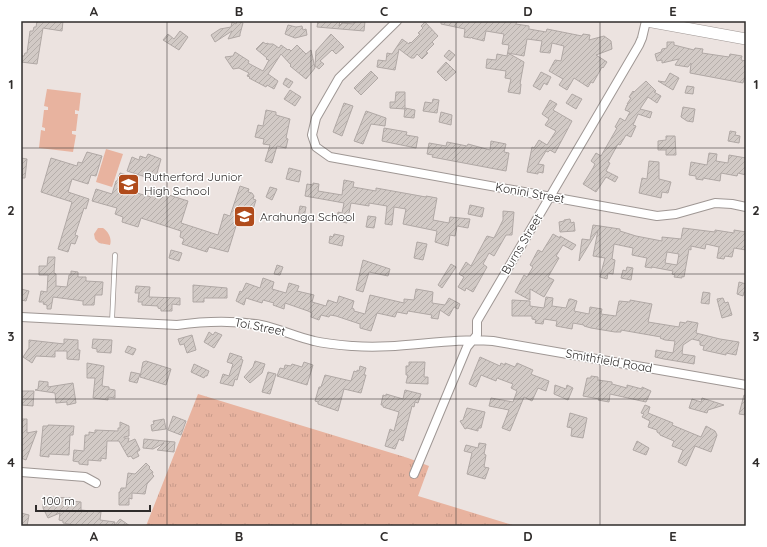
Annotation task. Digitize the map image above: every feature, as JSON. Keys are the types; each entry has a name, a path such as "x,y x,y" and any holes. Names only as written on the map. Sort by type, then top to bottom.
{"main road":[{"path":"646,21 746,39"}],"street":[{"name":"Konini Street","path":"397,21 339,78 316,118 312,134 316,147 330,157 657,216 676,214 715,203 746,207"},
{"name":"Burns Street","path":"414,474 467,347 477,335 477,321 639,45 646,21"},
{"name":"Toi Street","path":"21,316 177,325 202,321 239,321 269,327 314,341 376,348 472,341"},
{"name":"Smithfield Road","path":"472,341 493,341 746,385"},
{"path":"21,472 85,477 96,483"}],"lane":[{"path":"112,321 115,255"}],"green space":[{"path":"47,89 81,93 79,111 75,110 75,114 78,114 76,131 72,131 72,134 76,135 73,152 39,148 41,130 45,131 45,128 42,127 44,110 48,110 48,107 44,106"},
{"path":"106,149 123,154 112,187 96,182"},
{"path":"98,228 103,228 108,234 111,240 110,245 99,243 95,239 94,234"},
{"path":"198,394 408,458 429,466 418,496 516,526 146,526"}],"building":[{"path":"37,21 63,21 62,31 43,28 37,64 21,62 21,56 24,56 25,53 27,53 30,31 33,31 34,27 36,27"},
{"path":"237,21 243,23 240,36 228,39 232,31 215,42 211,35 220,29 231,27 232,22 236,24"},
{"path":"318,21 340,21 339,26 342,23 354,24 354,21 365,21 364,31 317,27"},
{"path":"441,21 517,21 516,24 529,26 529,29 546,32 547,29 582,36 583,34 590,35 589,40 604,36 611,41 612,49 596,55 607,62 603,68 602,67 593,83 591,82 588,87 574,78 567,90 559,85 563,79 549,71 555,60 561,61 564,46 552,43 550,53 540,52 542,41 527,39 524,56 508,53 524,62 520,84 520,94 508,92 511,79 505,78 506,71 486,68 487,59 496,60 497,54 507,56 509,45 502,44 504,34 486,31 484,41 472,37 464,37 465,29 441,24"},
{"path":"425,22 438,36 432,42 434,44 426,52 428,53 422,59 417,54 414,58 411,58 399,49 395,70 377,67 378,60 386,61 387,53 392,54 402,39 409,44 410,42 411,43 420,34 418,33 423,28 421,26"},
{"path":"288,25 296,27 302,26 303,30 306,29 307,35 295,38 285,34"},
{"path":"180,31 188,37 179,50 163,40 168,34 174,39"},
{"path":"331,34 344,47 336,54 332,50 320,61 324,64 319,69 315,66 316,51"},
{"path":"263,42 266,44 273,44 279,48 281,45 291,51 297,45 306,54 311,50 315,68 306,79 290,66 291,65 281,54 268,74 278,81 274,89 267,85 266,87 249,78 250,77 247,76 249,73 239,68 233,69 225,57 233,56 235,52 249,61 248,63 263,71 269,60 256,49"},
{"path":"667,42 674,42 674,45 694,50 695,48 703,49 702,53 729,57 730,54 742,56 741,60 746,61 746,73 743,83 690,73 691,63 688,67 675,65 679,59 662,63 662,60 657,61 655,54 661,52 662,49 667,48"},
{"path":"449,50 455,55 450,61 444,56"},
{"path":"446,62 456,72 446,81 437,72"},
{"path":"371,71 378,78 361,95 354,88"},
{"path":"541,72 551,77 547,85 544,83 540,90 533,86"},
{"path":"670,73 679,78 673,90 658,81 665,82"},
{"path":"286,78 293,82 289,88 283,84"},
{"path":"646,81 656,91 654,92 661,96 657,103 648,97 640,109 652,112 650,118 638,114 633,125 636,126 631,137 626,135 620,145 618,144 608,162 610,163 606,171 618,177 615,182 606,177 596,192 583,184 595,164 591,161 596,153 601,156 617,128 615,127 620,118 625,121 630,112 625,110 631,98 629,97 633,91 634,92"},
{"path":"687,86 694,87 693,94 685,93"},
{"path":"290,90 301,97 295,106 284,99"},
{"path":"396,92 405,92 405,109 390,108 390,102 395,102"},
{"path":"572,94 582,99 576,109 566,103"},
{"path":"433,99 439,100 437,113 423,111 425,102 432,103"},
{"path":"550,100 557,104 553,110 572,121 555,153 550,150 548,152 546,151 538,164 544,165 543,173 538,172 538,174 527,172 532,147 534,148 539,140 547,145 556,131 545,125 549,119 542,114"},
{"path":"344,103 353,106 342,136 333,132"},
{"path":"683,107 695,109 693,122 687,121 681,117"},
{"path":"405,108 415,110 414,118 404,117"},
{"path":"266,110 276,112 276,115 290,119 286,138 288,139 286,148 277,146 272,163 265,161 270,145 263,144 264,139 255,137 258,125 263,126"},
{"path":"366,111 386,118 385,126 371,124 363,144 354,141"},
{"path":"441,112 452,115 451,125 439,122"},
{"path":"384,128 407,132 406,135 418,137 416,148 382,141"},
{"path":"730,131 736,132 735,135 740,136 739,143 728,141"},
{"path":"666,136 675,136 676,155 666,155 666,150 658,150 658,141 666,140"},
{"path":"491,141 506,144 504,152 509,153 506,171 432,157 433,155 427,154 429,143 446,146 447,142 467,146 468,144 490,150"},
{"path":"87,152 102,156 96,176 91,175 88,184 72,179 68,192 89,199 86,209 84,208 75,235 78,236 75,244 71,243 68,252 58,249 72,202 41,192 51,158 77,166 78,162 82,163"},
{"path":"709,153 717,154 716,161 728,163 729,155 746,158 746,175 738,173 737,176 721,173 720,181 703,178 703,180 696,179 696,176 689,175 691,162 707,165"},
{"path":"148,154 161,159 155,180 127,171 132,157 139,160 140,156 146,158"},
{"path":"21,158 27,159 25,178 21,178"},
{"path":"649,161 659,162 659,179 671,182 668,193 662,192 661,198 639,193 642,178 647,179"},
{"path":"289,168 301,171 299,182 286,179"},
{"path":"120,173 131,176 126,190 151,197 153,190 188,201 181,223 218,235 224,214 230,216 240,186 249,189 248,192 252,193 254,196 253,199 256,200 251,216 240,213 228,252 209,247 207,252 182,244 184,239 180,237 181,231 141,218 138,227 122,222 123,217 115,214 117,208 92,201 96,189 112,194"},
{"path":"344,180 354,182 353,187 376,191 376,188 437,198 433,220 449,223 450,217 470,219 468,228 457,226 455,236 450,235 448,246 435,242 437,231 403,224 406,209 394,207 392,225 385,224 387,206 369,203 369,206 351,203 347,223 337,221 338,212 342,213 344,203 305,196 307,184 313,185 313,183 319,184 318,191 342,195"},
{"path":"270,187 277,189 272,200 266,197"},
{"path":"470,205 484,208 482,217 468,214"},
{"path":"300,206 306,207 304,218 298,217"},
{"path":"503,211 514,212 512,235 506,235 494,256 489,253 483,264 487,267 473,292 466,288 465,291 458,287 464,277 459,274 466,262 471,266 487,236 494,238 503,220"},
{"path":"368,216 376,217 374,228 366,227"},
{"path":"570,219 571,223 574,222 575,231 560,232 559,222"},
{"path":"593,225 620,229 620,231 636,236 662,241 662,237 681,239 683,228 734,233 734,230 746,232 746,250 734,248 732,257 725,256 724,259 717,258 719,247 706,244 705,249 691,246 691,250 689,249 684,277 682,276 682,278 674,277 675,275 672,274 673,271 645,267 647,258 632,255 633,248 614,244 612,259 615,260 613,274 608,273 607,279 600,277 605,258 593,256 598,230 579,261 582,239 590,240","holes":["667,252 679,254 677,265 665,263"]},
{"path":"334,234 344,236 342,246 329,243 330,236 333,237"},
{"path":"553,234 560,238 560,236 576,245 572,250 563,245 556,256 559,258 548,277 554,280 544,297 530,289 530,300 515,292 524,275 527,277 533,267 530,265 538,250 542,252"},
{"path":"417,242 427,244 423,260 414,258"},
{"path":"171,250 182,253 179,261 169,258"},
{"path":"48,257 55,257 54,273 56,274 56,286 67,287 71,271 78,272 78,277 86,277 86,281 103,282 102,295 95,295 94,305 83,305 83,301 53,297 51,309 47,309 47,305 43,304 44,302 39,302 41,291 47,292 48,275 39,275 39,266 47,266"},
{"path":"363,260 390,269 388,276 369,272 363,292 356,290"},
{"path":"451,264 456,267 442,288 438,285"},
{"path":"277,265 283,267 280,275 274,274"},
{"path":"627,267 633,268 631,280 621,278 623,270 626,271"},
{"path":"263,278 274,282 272,289 286,293 289,283 299,286 297,291 314,295 312,302 326,306 328,300 337,303 339,296 354,301 352,308 354,311 365,314 370,295 404,303 404,299 414,300 416,289 433,292 432,303 445,305 449,298 460,304 458,309 454,307 449,316 440,310 438,319 431,318 432,315 408,311 407,314 397,312 395,317 377,313 371,331 360,328 360,324 336,316 330,315 329,317 321,315 319,320 311,317 312,313 308,311 285,303 284,309 273,305 274,303 263,300 262,303 246,298 244,305 236,301 240,291 242,292 246,283 260,288"},
{"path":"739,282 746,284 746,292 744,292 743,296 737,294"},
{"path":"193,285 227,288 227,298 204,298 204,302 193,302"},
{"path":"136,286 150,287 149,297 180,298 180,305 172,304 172,311 161,311 158,306 142,305 142,302 138,302 139,293 135,293"},
{"path":"21,289 29,291 26,301 21,300"},
{"path":"703,292 710,293 709,304 701,303"},
{"path":"546,297 553,298 552,306 566,308 569,299 571,299 577,301 574,311 589,314 590,307 602,309 601,314 616,316 619,301 630,302 630,300 652,304 648,322 679,327 680,322 686,323 687,321 698,323 696,333 739,342 736,355 726,353 726,355 703,350 704,346 700,345 700,341 692,339 683,345 682,354 695,356 694,364 664,359 655,357 656,350 673,353 675,341 621,330 621,332 615,332 591,328 573,323 572,329 556,326 557,321 544,319 543,324 535,323 536,320 532,319 532,316 512,316 512,300 530,301 530,306 544,308"},
{"path":"723,298 725,303 728,302 732,315 722,318 717,299"},
{"path":"209,332 213,335 215,332 222,335 214,348 204,342"},
{"path":"192,335 196,350 187,353 184,344 180,345 178,339"},
{"path":"64,339 78,340 78,350 80,350 79,360 67,359 67,351 55,351 55,357 36,356 32,363 23,357 29,348 29,340 64,344"},
{"path":"93,339 112,340 111,353 97,352 97,349 92,348"},
{"path":"128,346 136,349 133,355 125,352"},
{"path":"230,353 242,357 241,359 243,360 237,380 235,379 233,386 220,383 223,374 229,376 233,364 227,362"},
{"path":"480,357 500,366 501,363 505,365 505,363 515,367 517,363 533,370 531,374 549,381 546,391 538,388 532,401 524,397 510,431 502,428 509,410 489,406 491,398 513,402 517,391 511,388 513,384 497,378 496,381 481,375 476,387 469,384"},
{"path":"146,361 171,369 166,385 140,377 143,362"},
{"path":"255,361 265,364 262,373 250,383 244,377 253,367"},
{"path":"304,362 313,365 307,385 277,376 280,368 284,369 285,365 291,366 292,364 302,367"},
{"path":"409,362 425,362 424,377 428,377 428,384 406,383 408,375 406,375 406,366 409,366"},
{"path":"87,363 104,366 102,386 115,390 115,398 108,397 108,400 93,398 95,378 87,378"},
{"path":"194,364 209,371 207,376 204,378 191,372"},
{"path":"360,366 366,368 364,375 366,375 361,393 344,389 338,411 318,404 318,402 315,401 319,387 321,387 325,375 351,381 354,371 359,371"},
{"path":"131,372 140,374 137,383 129,381"},
{"path":"268,372 276,374 270,394 262,392"},
{"path":"591,376 598,377 598,380 612,382 612,384 627,388 627,385 642,389 642,387 651,391 646,402 610,394 609,402 598,400 599,399 583,396 587,378 591,378"},
{"path":"39,381 48,382 48,387 73,383 76,403 67,405 67,402 56,403 55,393 35,390 38,389"},
{"path":"555,385 566,389 567,385 573,388 568,400 554,394"},
{"path":"405,390 421,394 418,403 415,402 414,407 412,406 403,441 399,439 395,449 385,446 390,429 394,431 399,412 381,405 383,395 386,396 386,394 403,399"},
{"path":"21,391 34,391 33,406 22,405"},
{"path":"744,395 746,395 746,415 739,414"},
{"path":"702,398 724,405 708,410 707,413 689,408 692,399 701,402"},
{"path":"645,405 650,407 648,413 673,423 672,425 701,437 706,426 715,431 717,435 711,452 695,446 686,466 678,462 683,450 672,446 674,441 660,435 657,430 648,427 650,421 642,417 644,414 641,413"},
{"path":"467,408 485,412 481,428 478,428 478,431 467,428 465,429 460,421 463,420"},
{"path":"570,413 587,418 583,438 571,436 572,428 567,427"},
{"path":"173,416 186,421 181,435 168,430"},
{"path":"21,419 27,419 27,433 37,431 26,460 21,458"},
{"path":"164,419 166,429 152,431 151,425 154,424 153,421"},
{"path":"120,422 129,426 129,436 124,438 129,438 128,442 135,439 140,450 137,452 139,456 133,459 131,456 128,457 119,441 107,441 106,459 101,458 101,461 88,460 88,465 79,464 79,462 73,461 74,450 84,451 85,435 89,435 89,432 95,433 95,430 118,431 118,428 120,428"},
{"path":"43,426 74,426 73,435 70,435 69,455 49,454 49,457 40,456"},
{"path":"144,439 175,442 174,452 157,450 164,443 153,449 143,448"},
{"path":"637,441 649,448 646,455 633,450"},
{"path":"479,443 486,444 484,467 489,468 485,479 467,474 472,453 464,451 466,445 478,448"},
{"path":"146,463 150,467 149,468 153,472 152,474 154,476 147,484 145,494 132,493 132,499 129,498 129,505 119,505 119,492 121,488 126,488 128,473 135,474"},
{"path":"48,497 71,498 71,501 81,502 81,510 101,512 100,520 115,522 114,526 74,526 63,523 63,521 59,520 60,513 48,518 43,508 43,504 46,504"},
{"path":"21,513 29,515 27,526 21,526"},
{"path":"120,519 130,526 114,526"}],"place":[{"name":"Rutherford Junior High School","path":"128,184"},
{"name":"Arahunga School","path":"245,217"}]}
